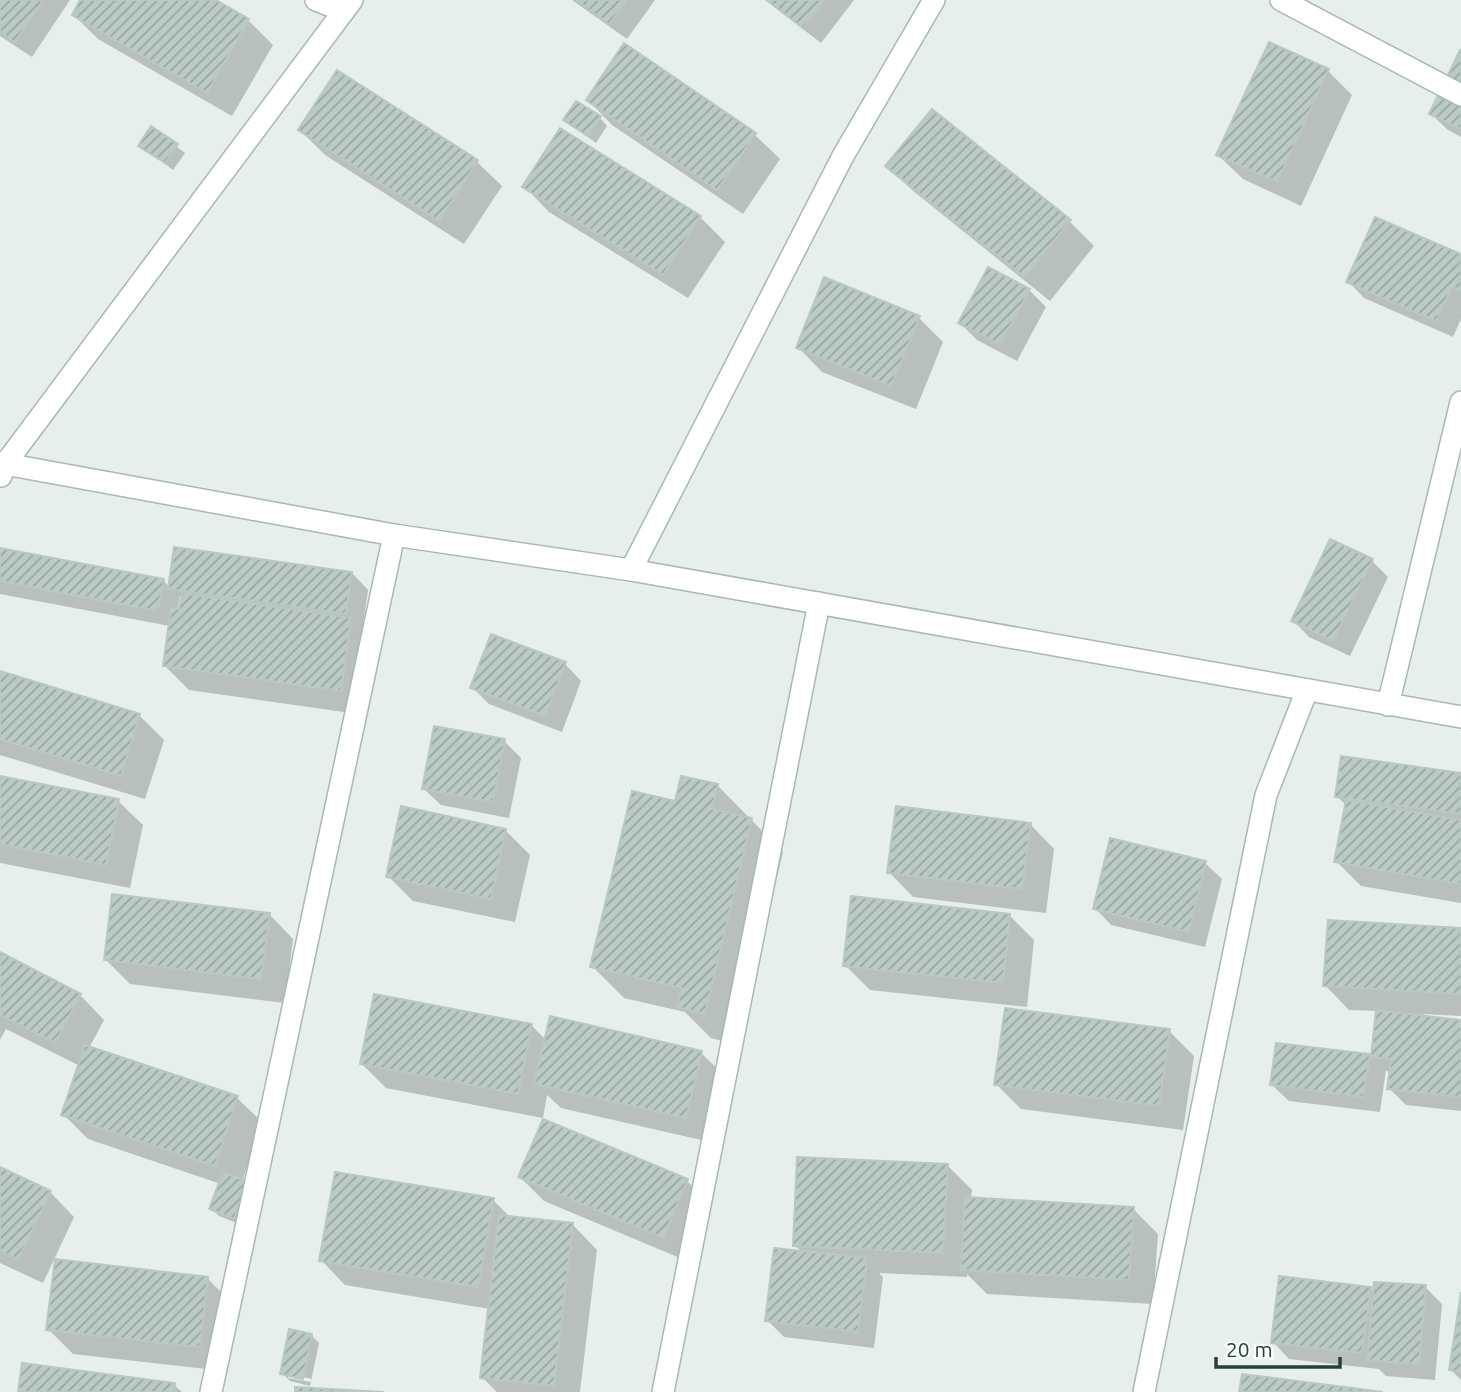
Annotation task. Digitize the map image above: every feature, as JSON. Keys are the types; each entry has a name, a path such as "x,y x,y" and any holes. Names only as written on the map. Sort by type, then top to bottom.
{"street":[{"path":"316,0 348,5 2,468 394,535 631,570 1461,717"},
{"path":"631,570 843,156 934,0"},
{"path":"1280,0 1461,95"},
{"path":"1388,705 1461,402"},
{"path":"211,1392 394,535"},
{"path":"663,1392 820,603"},
{"path":"1144,1392 1266,795 1307,690"}],"building":[{"path":"0,0 43,0 15,42 0,32"},
{"path":"80,0 216,0 249,19 207,93 72,15"},
{"path":"576,0 627,0 609,24"},
{"path":"767,0 825,0 803,28"},
{"path":"1269,42 1329,69 1277,182 1216,155"},
{"path":"624,43 756,133 717,190 586,100"},
{"path":"1461,50 1461,129 1429,114"},
{"path":"337,70 478,160 439,221 298,130"},
{"path":"576,101 601,116 588,136 563,120"},
{"path":"932,109 1071,220 1024,277 885,166"},
{"path":"151,126 178,144 165,163 138,146"},
{"path":"560,128 701,216 663,275 522,187"},
{"path":"1375,217 1461,254 1461,290 1452,287 1436,321 1346,282"},
{"path":"988,267 1030,289 1000,345 958,323"},
{"path":"824,277 920,316 891,386 796,348"},
{"path":"1330,539 1373,559 1333,641 1291,621"},
{"path":"174,547 352,572 346,614 168,589"},
{"path":"0,548 164,579 158,611 0,581"},
{"path":"182,593 351,618 341,691 163,666 171,608 179,609"},
{"path":"491,634 566,662 545,716 470,688"},
{"path":"0,671 140,714 121,776 0,739"},
{"path":"434,726 505,739 493,802 422,789"},
{"path":"1341,756 1461,773 1461,814 1335,797"},
{"path":"0,776 119,799 106,865 0,844"},
{"path":"681,776 718,784 712,809 752,818 705,1014 677,1007 682,988 590,967 632,791 675,801"},
{"path":"1346,800 1461,820 1461,884 1334,862"},
{"path":"401,806 506,829 491,899 386,877"},
{"path":"896,806 1031,823 1022,889 887,873"},
{"path":"1110,838 1206,861 1189,932 1093,909"},
{"path":"112,894 270,913 261,979 104,960"},
{"path":"851,896 1010,914 1003,983 843,966"},
{"path":"1328,920 1461,928 1461,994 1323,986"},
{"path":"0,952 81,994 55,1043 0,1015"},
{"path":"374,994 532,1024 518,1094 360,1064"},
{"path":"1005,1008 1170,1029 1159,1106 994,1085"},
{"path":"1376,1010 1461,1020 1461,1097 1387,1089 1391,1059 1371,1057"},
{"path":"550,1016 702,1051 686,1118 534,1084"},
{"path":"1276,1043 1370,1054 1363,1097 1270,1085"},
{"path":"85,1045 238,1096 215,1166 61,1115"},
{"path":"543,1119 688,1179 663,1238 518,1177"},
{"path":"797,1157 948,1164 943,1253 793,1246"},
{"path":"0,1167 51,1191 18,1260 0,1251"},
{"path":"223,1172 249,1182 234,1219 209,1209"},
{"path":"335,1172 494,1198 478,1287 319,1261"},
{"path":"965,1197 1134,1207 1129,1280 961,1270"},
{"path":"499,1215 573,1223 554,1386 480,1378"},
{"path":"774,1248 867,1258 858,1332 765,1321"},
{"path":"55,1259 208,1277 200,1347 46,1330"},
{"path":"1279,1276 1371,1287 1362,1353 1271,1343"},
{"path":"1374,1282 1426,1285 1419,1364 1367,1360"},
{"path":"1461,1292 1461,1372 1449,1370"},
{"path":"289,1329 312,1334 303,1379 280,1374"},
{"path":"22,1363 175,1383 174,1392 18,1392"},
{"path":"1242,1374 1383,1392 1239,1392"},
{"path":"295,1387 384,1392 295,1392"}]}
